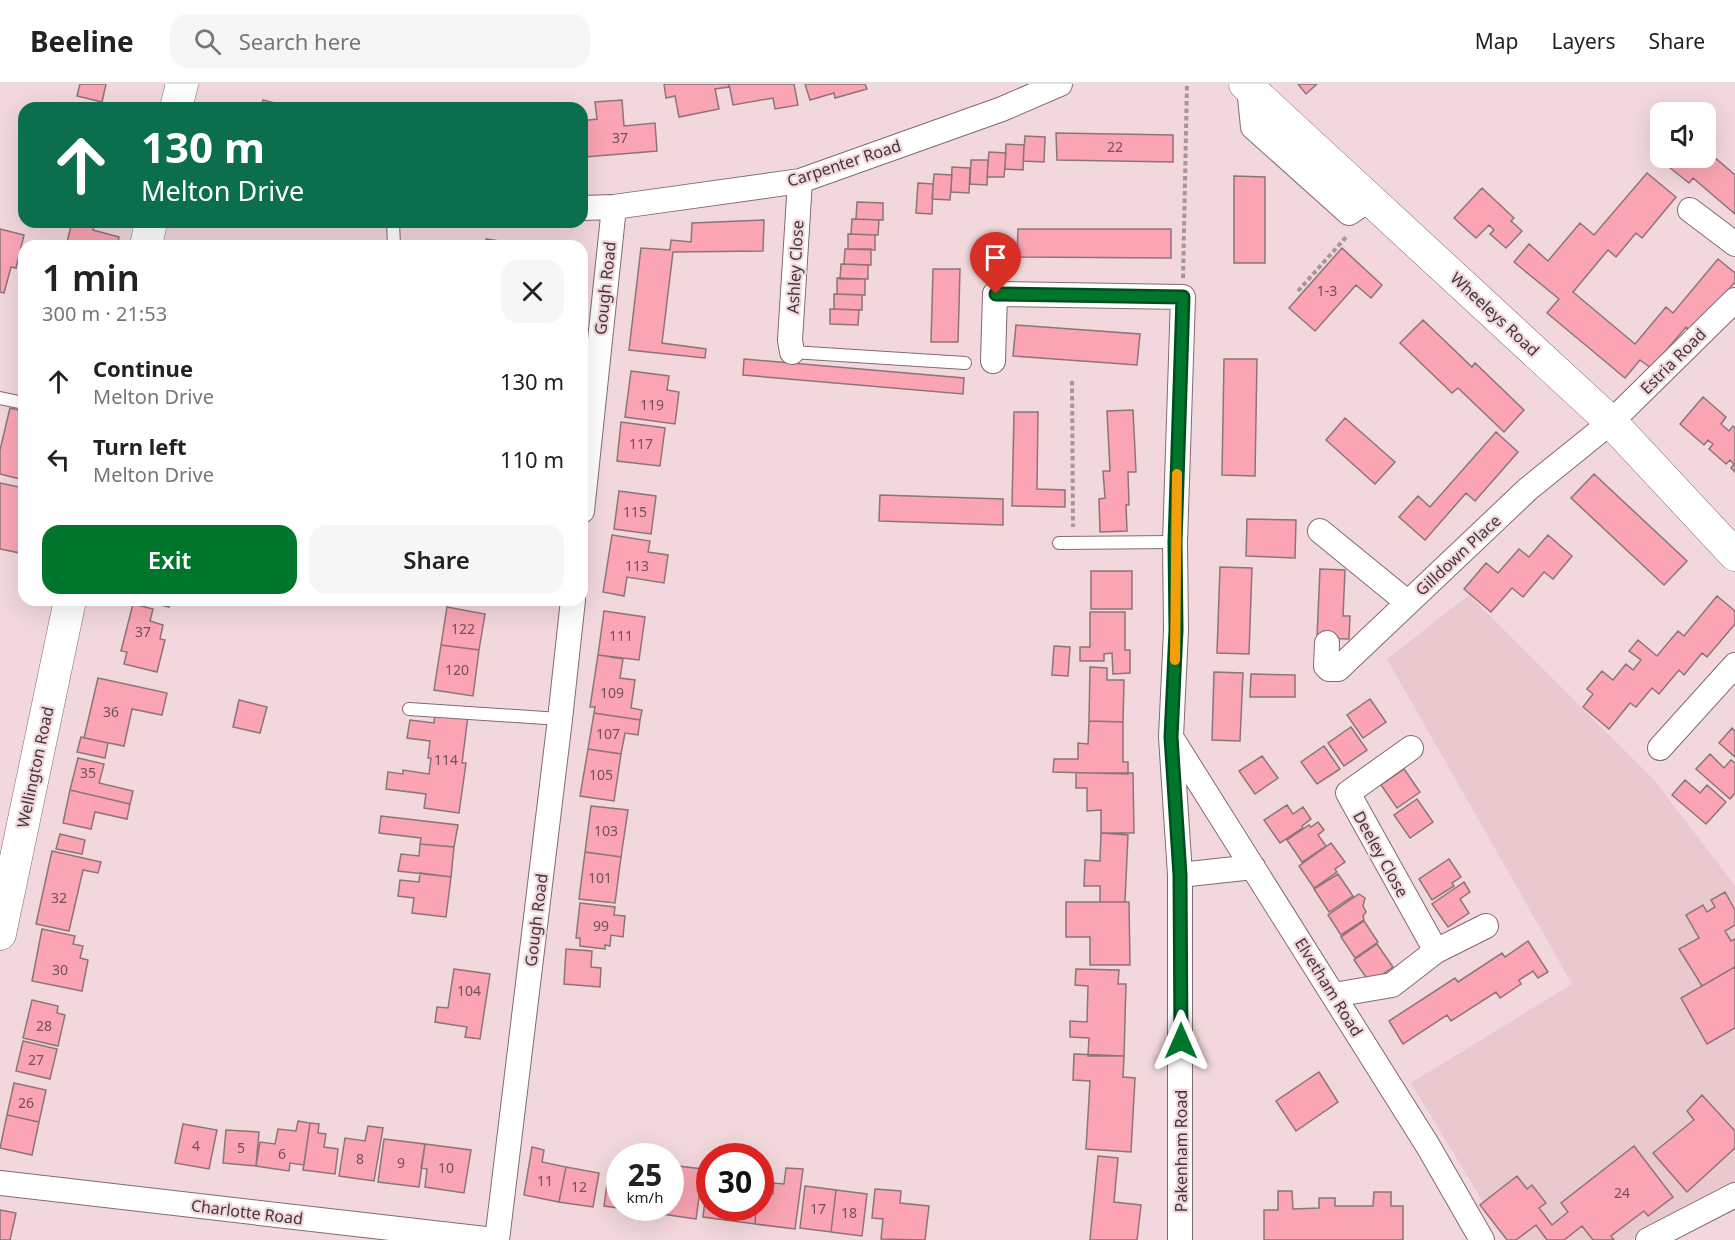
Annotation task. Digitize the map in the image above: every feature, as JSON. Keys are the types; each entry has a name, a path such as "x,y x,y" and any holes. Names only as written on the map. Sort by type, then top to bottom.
{"street":[{"path":"178,102 182,84"},
{"name":"Carpenter Road","path":"588,208 614,207 800,181 1002,109 1060,84"},
{"name":"Wheeleys Road","path":"1247,86 1611,422 1733,547"},
{"name":"Ashley Close","path":"792,352 790,340 800,181"},
{"name":"Gough Road","path":"588,454 614,207"},
{"path":"1690,210 1735,244"},
{"path":"993,361 996,294 1183,297"},
{"name":"Pakenham Road","path":"1180,1240 1180,875 1171,737 1176,630 1175,542 1183,297"},
{"name":"Estria Road","path":"1611,422 1735,300"},
{"name":"Gilldown Place","path":"1327,643 1326,666 1329,669 1338,669 1528,489 1611,422"},
{"path":"1320,531 1407,602"},
{"name":"Wellington Road","path":"0,934 69,606"},
{"name":"Gough Road","path":"495,1240 572,606"},
{"path":"1660,748 1735,665"},
{"name":"Elvetham Road","path":"1171,737 1428,1146 1482,1240"},
{"name":"Deeley Close","path":"1411,748 1348,793 1436,951"},
{"path":"1180,875 1253,867"},
{"path":"1334,995 1392,985 1436,951 1486,926"},
{"name":"Charlotte Road","path":"0,1183 495,1240"},
{"path":"1648,1240 1735,1195"}],"lane":[{"path":"792,352 965,363"},
{"path":"0,398 18,402"},
{"path":"1059,543 1175,542"},
{"path":"409,709 560,719"}],"path":[{"path":"1183,297 1187,84"},
{"path":"1298,291 1373,201"},
{"path":"1072,381 1073,543"}],"shaded area":[{"path":"1469,595 1656,782 1735,886 1735,1184 1632,1240 1506,1240 1411,1083 1572,984 1387,659"}],"building":[{"path":"80,84 106,84 102,102 77,96"},
{"path":"664,84 729,84 729,87 715,89 719,109 679,117 675,96 666,98"},
{"path":"729,84 794,84 798,105 775,109 773,98 733,105"},
{"path":"805,84 865,84 867,89 835,98 834,93 810,100"},
{"path":"1298,84 1317,84 1306,94"},
{"path":"622,100 624,126 655,123 657,151 588,157 588,120 597,119 595,102"},
{"path":"1056,133 1173,135 1173,162 1057,160"},
{"path":"1025,136 1045,137 1044,162 1023,161"},
{"path":"1006,144 1024,145 1023,170 1005,169"},
{"path":"989,152 1006,153 1004,177 987,177"},
{"path":"1716,159 1735,175 1735,214 1693,178 1689,183 1670,168 1716,168"},
{"path":"971,160 988,160 987,185 970,184"},
{"path":"952,167 970,168 969,193 951,192"},
{"path":"1647,173 1676,197 1642,238 1636,233 1616,257 1608,250 1573,292 1635,344 1666,307 1673,313 1718,259 1735,273 1735,282 1692,333 1686,327 1651,368 1640,360 1625,378 1547,313 1559,299 1514,262 1529,244 1548,261 1580,223 1594,235"},
{"path":"934,174 952,175 950,200 932,199"},
{"path":"1234,176 1265,177 1265,263 1234,263"},
{"path":"918,183 933,184 932,214 916,213"},
{"path":"1482,188 1514,218 1511,221 1522,231 1506,248 1490,234 1494,230 1489,225 1476,238 1454,218"},
{"path":"857,202 883,203 883,220 856,219"},
{"path":"852,219 879,220 878,235 851,234"},
{"path":"764,220 763,251 673,252 662,343 706,349 705,358 629,350 641,248 670,250 671,240 691,242 692,223"},
{"path":"70,228 94,228 93,230 119,237 118,240 68,240"},
{"path":"0,229 24,235 23,240 18,240 16,268 11,267 4,293 0,292"},
{"path":"1018,229 1171,229 1171,258 1017,257"},
{"path":"848,234 875,235 875,250 848,249"},
{"path":"1342,248 1382,285 1371,298 1356,285 1315,331 1289,308"},
{"path":"845,249 871,249 871,265 844,264"},
{"path":"841,264 868,265 868,279 840,279"},
{"path":"933,269 960,269 958,342 931,342"},
{"path":"837,278 865,279 865,295 837,294"},
{"path":"834,294 862,295 862,310 834,309"},
{"path":"830,309 859,310 858,325 830,324"},
{"path":"1423,320 1472,367 1475,363 1524,410 1504,432 1458,388 1452,393 1400,343"},
{"path":"1016,325 1140,334 1137,365 1013,356"},
{"path":"744,359 964,378 963,394 743,375"},
{"path":"1224,359 1257,359 1255,476 1222,475"},
{"path":"631,371 669,376 667,390 679,392 675,424 625,417"},
{"path":"1703,397 1726,417 1721,424 1729,431 1733,426 1735,428 1735,472 1731,468 1734,464 1730,460 1726,464 1709,449 1713,444 1708,440 1704,445 1680,424"},
{"path":"10,408 18,410 18,478 0,474 0,450"},
{"path":"1133,410 1136,472 1128,472 1127,531 1100,532 1099,499 1105,498 1103,471 1110,471 1107,411"},
{"path":"1014,412 1038,412 1037,489 1065,490 1065,507 1012,506"},
{"path":"1345,418 1395,462 1375,484 1326,440"},
{"path":"621,422 665,428 660,466 617,461"},
{"path":"1496,432 1518,452 1475,501 1466,493 1425,540 1399,517 1418,496 1430,507"},
{"path":"1594,474 1687,561 1664,585 1571,498"},
{"path":"0,483 18,487 18,553 0,549"},
{"path":"619,491 656,496 651,534 614,529"},
{"path":"880,495 1003,499 1003,525 879,521"},
{"path":"1247,519 1296,520 1295,558 1246,556"},
{"path":"612,535 650,541 648,552 668,555 664,583 627,577 624,596 603,592"},
{"path":"1548,535 1572,556 1553,579 1544,572 1523,597 1512,588 1491,612 1464,589 1486,563 1498,573 1519,549 1529,557"},
{"path":"1220,567 1252,568 1249,654 1217,653"},
{"path":"1320,569 1345,570 1343,616 1350,616 1349,639 1317,638"},
{"path":"1091,571 1132,571 1132,609 1091,609"},
{"path":"1717,596 1735,611 1735,624 1707,657 1702,653 1684,675 1679,670 1659,694 1652,688 1636,707 1630,703 1609,729 1583,707 1593,694 1587,689 1602,671 1613,680 1626,664 1633,670 1641,660 1629,651 1638,640 1657,656 1678,631 1684,636"},
{"path":"132,606 153,609 150,621 163,625 160,639 165,640 157,672 124,664 127,652 121,651"},
{"path":"447,607 485,614 479,650 441,645"},
{"path":"604,611 645,617 639,660 598,655"},
{"path":"1090,612 1125,612 1125,650 1130,650 1130,673 1113,674 1112,653 1104,654 1104,661 1080,661 1080,647 1090,647"},
{"path":"441,645 479,650 473,696 434,690"},
{"path":"1054,646 1070,647 1068,676 1052,675"},
{"path":"598,655 623,659 620,678 635,680 631,708 642,710 640,720 594,713 595,707 590,707"},
{"path":"1090,667 1107,668 1107,680 1124,680 1123,722 1089,721"},
{"path":"1214,672 1243,673 1240,741 1212,740"},
{"path":"1251,674 1295,675 1295,697 1250,697"},
{"path":"98,678 167,693 162,715 132,709 124,746 84,738"},
{"path":"1370,699 1386,722 1363,738 1347,715"},
{"path":"239,700 267,707 260,733 233,727"},
{"path":"435,712 468,716 462,763 466,763 459,813 424,808 426,794 386,789 388,772 403,774 403,770 429,774 430,741 407,738 410,720 434,723"},
{"path":"594,713 640,720 638,735 625,733 621,754 588,749"},
{"path":"1089,721 1123,722 1123,762 1128,762 1128,774 1053,772 1054,759 1078,759 1078,743 1088,744"},
{"path":"1351,727 1367,750 1344,766 1328,743"},
{"path":"1732,728 1735,731 1735,757 1719,743"},
{"path":"81,737 108,743 105,758 77,752"},
{"path":"1324,746 1340,769 1317,784 1301,762"},
{"path":"588,749 621,754 614,801 580,796"},
{"path":"1710,754 1724,768 1731,760 1735,763 1735,793 1730,799 1696,769"},
{"path":"1262,756 1278,778 1255,794 1239,771"},
{"path":"78,758 104,764 99,783 133,791 130,804 70,790"},
{"path":"1404,769 1420,792 1397,808 1381,785"},
{"path":"1076,773 1133,773 1134,833 1101,833 1101,810 1087,811 1087,788 1076,788"},
{"path":"1685,780 1700,793 1707,785 1726,802 1706,824 1672,795"},
{"path":"70,790 130,804 127,819 95,812 91,829 63,823"},
{"path":"1417,799 1433,822 1410,838 1394,815"},
{"path":"1287,805 1293,814 1303,807 1311,819 1302,826 1303,828 1280,843 1264,820"},
{"path":"591,806 628,810 621,857 585,852"},
{"path":"381,816 458,825 454,847 420,844 421,838 379,833"},
{"path":"1318,822 1324,830 1318,835 1326,846 1302,862 1287,840 1309,825 1311,827"},
{"path":"1101,833 1128,835 1125,902 1100,902 1100,886 1084,886 1085,860 1100,861"},
{"path":"60,834 85,840 82,854 56,849"},
{"path":"1331,843 1345,862 1335,869 1337,872 1314,888 1299,866"},
{"path":"420,844 454,847 451,877 398,871 401,854 419,856"},
{"path":"52,851 101,862 98,873 83,870 69,931 36,924"},
{"path":"585,852 621,857 615,903 579,899"},
{"path":"1449,859 1461,877 1452,883 1454,886 1432,900 1419,879"},
{"path":"420,873 451,877 446,917 412,913 414,898 398,896 400,880 419,882"},
{"path":"1338,874 1353,896 1329,912 1314,889"},
{"path":"1464,882 1470,892 1460,899 1469,913 1448,927 1432,904"},
{"path":"1725,892 1735,910 1735,925 1725,931 1731,941 1735,939 1735,967 1702,986 1679,949 1699,938 1686,915 1703,905 1707,912 1715,907 1711,900"},
{"path":"1359,894 1365,898 1364,920 1341,935 1328,915"},
{"path":"1066,902 1129,902 1130,965 1090,965 1090,937 1066,937"},
{"path":"580,903 615,907 614,915 625,916 623,937 611,935 610,946 605,945 605,949 580,946 580,938 576,938"},
{"path":"1364,921 1378,942 1355,958 1341,937"},
{"path":"42,929 75,936 73,944 83,946 80,958 88,960 82,991 32,981"},
{"path":"1528,941 1548,972 1538,978 1533,971 1519,980 1521,984 1500,998 1496,992 1451,1021 1447,1015 1403,1044 1389,1021 1455,978 1458,982 1502,953 1505,957"},
{"path":"1377,944 1393,967 1370,983 1354,960"},
{"path":"566,949 592,951 591,967 601,968 600,987 564,984"},
{"path":"1735,967 1735,1028 1707,1044 1681,998"},
{"path":"454,969 490,974 480,1039 465,1037 467,1027 435,1022 437,1007 448,1008"},
{"path":"1076,969 1119,970 1118,984 1126,984 1124,1056 1088,1056 1089,1038 1070,1037 1070,1021 1087,1022 1088,986 1075,985"},
{"path":"32,1000 58,1006 57,1013 65,1015 58,1046 23,1038"},
{"path":"23,1041 57,1049 50,1079 16,1071"},
{"path":"1074,1054 1124,1056 1123,1077 1135,1078 1131,1152 1086,1149 1090,1081 1073,1080"},
{"path":"1319,1072 1338,1102 1296,1131 1276,1101"},
{"path":"14,1083 46,1090 39,1122 7,1115"},
{"path":"1702,1095 1735,1131 1735,1148 1687,1192 1653,1153 1694,1120 1687,1111"},
{"path":"7,1115 39,1122 32,1155 0,1148"},
{"path":"298,1121 310,1123 304,1165 290,1163 289,1171 256,1166 260,1142 275,1144 278,1129 296,1131"},
{"path":"310,1123 319,1124 318,1133 326,1134 324,1147 338,1149 335,1174 303,1170"},
{"path":"183,1124 217,1130 209,1169 175,1163"},
{"path":"368,1126 383,1128 374,1181 339,1176 345,1138 365,1141"},
{"path":"226,1130 259,1132 256,1166 223,1163"},
{"path":"384,1139 425,1144 419,1187 378,1182"},
{"path":"425,1144 471,1150 464,1193 425,1187 427,1169 421,1168"},
{"path":"1634,1146 1673,1197 1648,1216 1644,1211 1611,1236 1614,1240 1593,1240 1582,1226 1564,1240 1547,1240 1536,1225 1516,1240 1507,1240 1480,1205 1517,1176 1527,1189 1532,1185 1546,1203 1539,1208 1552,1225 1568,1212 1561,1203"},
{"path":"532,1147 544,1150 542,1162 566,1167 559,1202 524,1195"},
{"path":"1098,1156 1118,1158 1114,1202 1141,1205 1137,1240 1090,1240"},
{"path":"566,1167 599,1173 593,1207 559,1202"},
{"path":"684,1167 696,1168 696,1219 684,1217"},
{"path":"786,1168 803,1169 795,1229 755,1224 755,1221 774,1221 774,1183 784,1184"},
{"path":"805,1186 836,1190 831,1232 800,1228"},
{"path":"875,1189 901,1191 900,1203 929,1206 925,1240 881,1239 883,1219 872,1218"},
{"path":"836,1190 867,1194 862,1236 831,1232"},
{"path":"1278,1191 1292,1191 1293,1209 1319,1208 1319,1198 1335,1198 1335,1206 1373,1206 1374,1192 1391,1192 1391,1206 1403,1206 1403,1240 1264,1240 1264,1210 1278,1210"},
{"path":"0,1210 16,1213 10,1240 0,1240"},
{"path":"733,1221 755,1221 755,1224"}],"slow traffic":[{"path":"1175,660 1177,474"}],"route":[{"path":"996,294 1183,297 1175,542 1176,630 1171,737 1180,875 1181,1041"}]}
